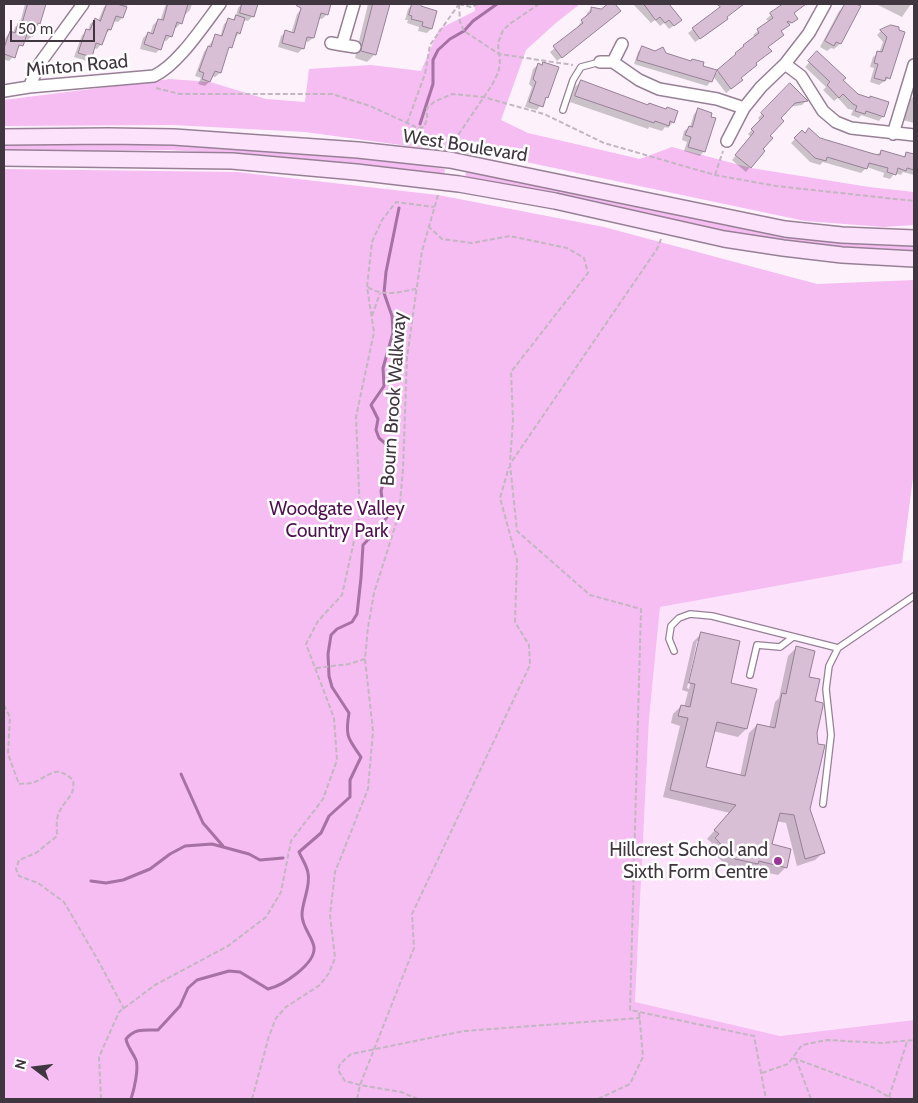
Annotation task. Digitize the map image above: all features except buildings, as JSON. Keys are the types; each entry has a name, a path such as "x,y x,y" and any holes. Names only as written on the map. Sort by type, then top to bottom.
{"main road":[{"name":"West Boulevard","path":"4,136 174,138 358,150 450,160 785,229 842,235 914,238"},
{"name":"West Boulevard","path":"4,158 232,161 366,173 459,184 555,201 754,244 842,255 914,259"}],"street":[{"path":"28,87 40,63 83,4"},
{"name":"Minton Road","path":"4,91 28,87 154,76 162,73 176,60 220,4"},
{"path":"354,4 337,44 355,47"},
{"path":"727,141 744,108 761,87 785,64 809,33 825,4"},
{"path":"613,62 622,44"},
{"path":"600,62 613,62 639,80 659,89 717,99 744,108"},
{"path":"785,64 801,76 823,111 836,122 851,128 914,136"},
{"path":"893,134 914,64"},
{"name":"Minton Road","path":"154,76 156,88"}],"lane":[{"path":"563,110 572,80 581,67 600,62"},
{"path":"823,804 831,734 826,689 829,666 838,648 914,596"},
{"path":"674,651 668,639 671,626 679,618 690,614 712,616 838,648"},
{"path":"750,675 757,645 780,647 793,636"}],"path":[{"path":"459,4 471,7 478,4"},
{"path":"459,4 460,22 464,32 499,54 581,67"},
{"path":"407,123 425,74 430,45 459,4"},
{"path":"454,141 498,73 500,64 498,42 503,30 539,4"},
{"path":"156,88 180,94 332,94 370,106 418,128 424,127 427,119 427,108 434,102 452,94 483,97 544,114 604,143 715,175 776,186 914,202"},
{"path":"715,175 727,141"},
{"name":"Bourn Brook Walkway","path":"252,1099 269,1036 276,1018 286,1007 320,985 329,973 334,958 330,915 335,872 368,789 373,731 364,659 368,627 374,593 399,514 408,357 416,289 422,251 440,188"},
{"path":"101,1099 99,1057 119,1012 155,984 228,946 266,917 281,892 291,841 323,799 337,760 334,718 306,644 318,621 342,595 360,514 356,417 374,332 367,287 372,242 382,220 396,202 434,207"},
{"path":"428,226 442,239 472,243 510,236 567,248 584,258 588,273 511,372 513,420 510,464 517,531 590,595 641,609 630,1010 754,1036 766,1099"},
{"path":"356,1099 414,948 412,914 530,665 529,645 515,622 517,560 500,498 510,464 656,249 662,236"},
{"path":"367,287 380,293 395,293 416,289"},
{"path":"372,317 380,293"},
{"path":"316,668 349,664 364,659"},
{"path":"4,705 10,717 8,754 19,784 32,782 52,772 66,773 73,780 74,788 70,798 64,803 57,817 57,836 36,853 20,860 16,869 19,876 38,883 64,902 124,1008"},
{"path":"598,1099 630,1084 643,1057 639,1012"},
{"path":"418,1099 402,1092 346,1081 338,1070 340,1064 351,1054 464,1031 640,1018"},
{"path":"761,1073 788,1064 802,1045 828,1040 882,1043 914,1040"},
{"path":"889,1097 907,1042"},
{"path":"794,1058 872,1087 892,1099"},
{"path":"794,1058 811,1099"}],"shaded area":[{"name":"Hillcrest School and Sixth Form Centre","path":"914,559 914,1020 780,1036 635,1003 649,719 660,607"}],"green space":[{"path":"474,4 580,4 526,50 501,120 528,133 640,159 672,147 751,168 869,187 914,192 914,225 884,227 805,221 526,162 305,132 173,125 4,126 4,100 170,79 210,82 266,99 305,102 309,69 371,65 421,71 439,29 475,11"},
{"path":"118,143 241,148 322,154 445,169 444,177 248,155 169,150 4,152 4,144"},
{"name":"Woodgate Valley Country Park","path":"4,169 237,172 438,195 604,227 817,284 914,280 914,470 902,563 660,607 649,719 635,1002 780,1036 914,1020 914,1099 4,1099"},
{"path":"466,172 583,193 914,243 914,251 777,243 465,179"}],"waterway":[{"path":"420,124 433,84 433,60 438,50 497,4"},
{"path":"131,1099 136,1080 137,1064 126,1039 137,1031 158,1030 180,1006 188,988 197,980 229,971 240,972 268,989 281,984 297,973 310,960 313,954 313,943 302,919 303,904 309,878 306,865 299,852 321,833 329,816 350,797 350,780 361,757 349,737 347,727 349,713 332,687 329,676 328,654 331,635 337,629 352,622 357,614 363,545 387,517 381,491 391,457 387,445 379,438 376,430 378,419 371,405 384,386 383,368 393,333 392,316 384,293 386,272 399,208"},
{"path":"181,774 203,823 223,846"},
{"path":"91,881 106,883 123,880 150,869 170,854 185,846 212,844 249,854 260,860 283,858"}],"place":[{"name":"Hillcrest School and Sixth Form Centre","path":"778,861"}]}
